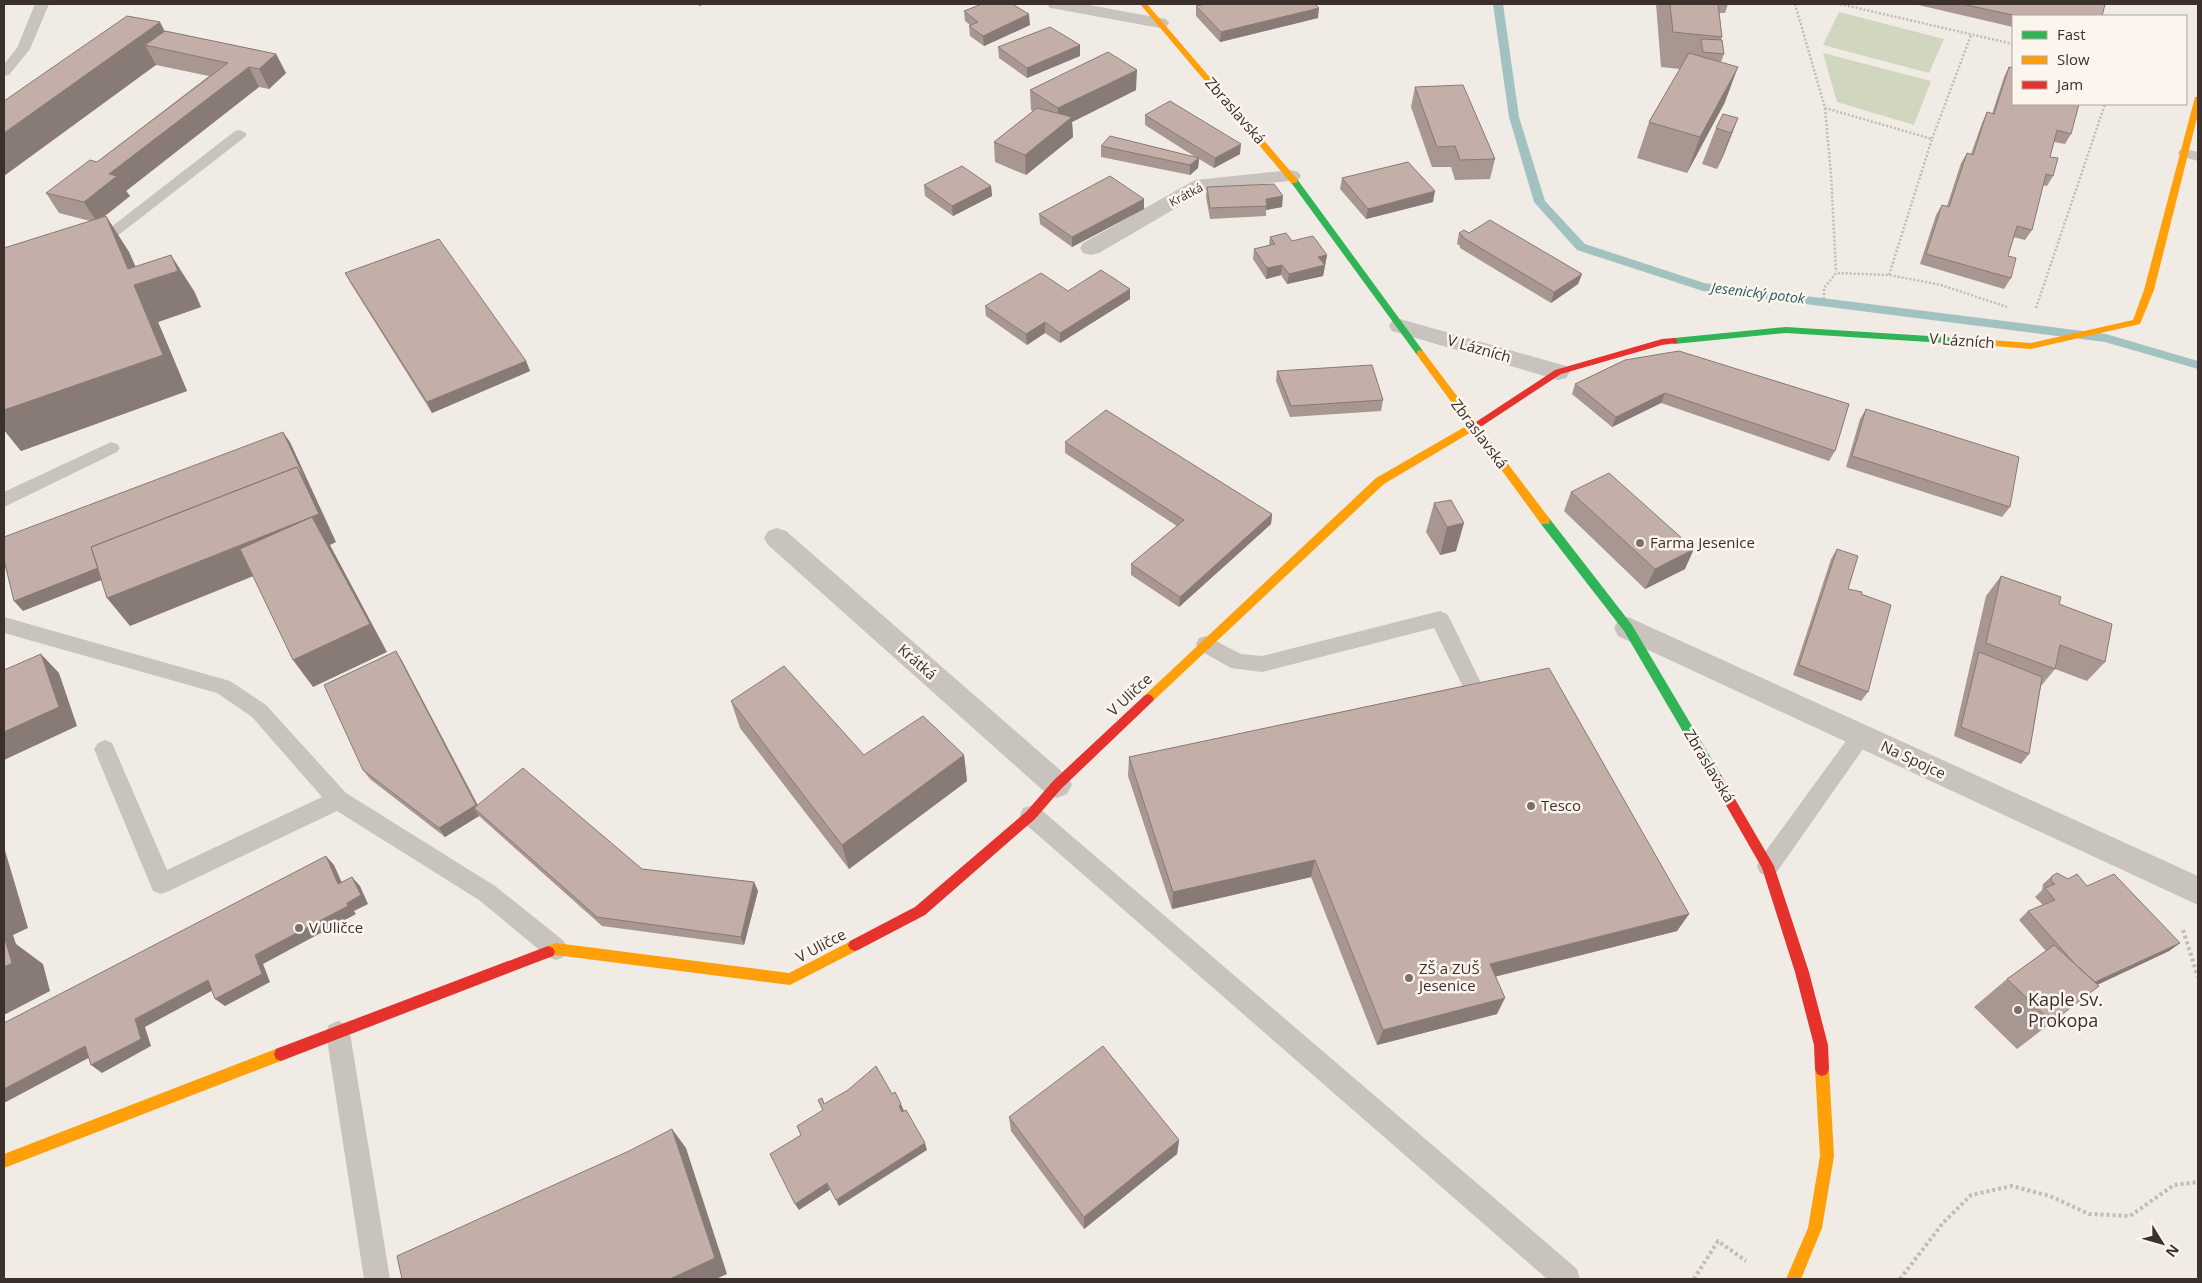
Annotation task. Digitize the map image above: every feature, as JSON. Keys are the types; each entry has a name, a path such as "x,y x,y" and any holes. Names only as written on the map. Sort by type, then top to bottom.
{"street":[{"path":"1056,4 1160,23"},
{"name":"Zbraslavská","path":"1144,4 1291,176 1473,427 1628,628 1768,866 1802,972 1821,1045 1827,1156 1815,1228 1793,1279"},
{"name":"V Lázních","path":"1473,427 1558,372 1662,342 1786,330 2031,346 2137,322 2192,155 2198,99"},
{"name":"Krátká","path":"1091,248 1202,184 1291,176"},
{"name":"V Lázních","path":"1400,326 1558,372"},
{"name":"V Uličce","path":"4,1161 556,949 790,980 920,911 1031,815 1057,785 1380,481 1473,427"},
{"name":"Krátká","path":"777,538 1057,785"},
{"name":"Na Spojce","path":"1628,628 2198,891"}],"lane":[{"path":"4,72 23,49 42,4"},
{"path":"4,49 23,49"},
{"path":"76,249 111,234 240,134"},
{"path":"4,500 111,448"},
{"path":"1206,644 1238,662 1262,664 1440,619 1473,687"},
{"path":"4,625 223,686 259,711 338,800 486,893 556,949"},
{"path":"1768,866 1861,736"},
{"path":"105,748 161,884 338,800"},
{"path":"1031,815 1567,1279"},
{"path":"338,1033 377,1279"}],"path":[{"path":"1795,4 1825,108 1831,174 1836,272 1824,288 1824,301"},
{"path":"1840,4 2012,44"},
{"path":"1889,275 1932,139 1972,35"},
{"path":"2089,333 2034,315 2105,105"},
{"path":"1825,108 1932,139"},
{"path":"1836,272 1889,275 1941,286 2015,309"},
{"path":"1900,1279 1943,1223 1971,1196 2012,1186 2050,1196 2089,1214 2130,1216 2174,1185 2198,1182"},
{"path":"1694,1279 1718,1241 1746,1261"}],"green space":[{"path":"1839,12 1944,39 1929,73 1823,45"},
{"path":"1823,53 1931,81 1914,125 1837,102"}],"building":[{"path":"982,4 1012,4 1029,14 983,36 969,26 978,22 964,11"},
{"path":"1206,4 1315,4 1319,8 1221,32 1196,6"},
{"path":"1670,4 1718,4 1722,37 1673,32"},
{"path":"1962,4 2105,4 2102,15 2012,15"},
{"path":"127,16 160,22 4,133 4,101"},
{"path":"1050,27 1080,45 1027,68 998,47"},
{"path":"165,31 276,54 259,69 249,67 109,174 117,176 84,202 46,193 90,160 97,162 228,63 145,45"},
{"path":"1701,39 1722,40 1724,54 1703,52"},
{"path":"1108,52 1137,70 1058,108 1030,90"},
{"path":"1689,53 1738,67 1700,137 1649,122"},
{"path":"2009,67 2012,68 2012,105 2079,105 2071,134 2057,130 2050,157 2058,158 2053,176 2046,174 2032,230 2017,226 2008,256 2016,258 2011,278 1926,254 1942,205 1949,207 1967,153 1973,155 1987,112 1994,114"},
{"path":"1463,85 1495,159 1460,160 1455,146 1437,147 1415,87"},
{"path":"1170,101 1241,144 1215,158 1145,115"},
{"path":"1037,108 1072,117 1025,155 994,142"},
{"path":"1723,114 1738,118 1731,133 1716,128"},
{"path":"1110,136 1199,158 1190,165 1101,146"},
{"path":"1408,162 1435,191 1368,209 1342,178"},
{"path":"962,166 991,186 952,206 924,185"},
{"path":"1110,176 1144,199 1072,237 1039,214"},
{"path":"1274,184 1283,196 1266,199 1267,206 1210,208 1207,187"},
{"path":"106,216 128,269 171,255 178,271 134,285 163,355 4,410 4,248"},
{"path":"1490,220 1582,274 1554,292 1462,237 1459,233 1464,230 1469,233"},
{"path":"1286,233 1292,241 1313,236 1327,255 1318,257 1325,265 1289,274 1282,265 1267,268 1254,249 1275,244 1270,237"},
{"path":"439,239 526,361 427,402 345,273"},
{"path":"1101,270 1130,289 1060,333 1045,322 1026,334 985,306 1041,273 1068,291"},
{"path":"1679,351 1849,404 1835,451 1665,393 1616,417 1575,384 1625,360"},
{"path":"1372,365 1383,400 1291,406 1277,371"},
{"path":"1866,409 2019,457 2010,507 1852,456"},
{"path":"1106,410 1272,514 1180,597 1131,564 1184,520 1065,442"},
{"path":"283,432 308,485 297,467 91,547 98,568 14,601 4,560 4,537"},
{"path":"297,467 319,514 107,598 91,547"},
{"path":"1609,473 1694,549 1655,569 1571,492"},
{"path":"1451,500 1464,523 1447,527 1434,503"},
{"path":"312,517 370,624 293,660 240,549"},
{"path":"1837,549 1858,556 1848,589 1862,592 1861,594 1891,605 1868,692 1799,665"},
{"path":"2001,576 2061,597 2059,604 2112,624 2105,662 2060,645 2055,669 1986,643"},
{"path":"396,651 476,805 439,828 363,770 324,685"},
{"path":"1979,652 2042,677 2029,754 1961,727"},
{"path":"41,654 59,707 4,732 4,670"},
{"path":"784,666 864,755 923,716 964,755 842,845 731,701"},
{"path":"1549,668 1689,914 1490,964 1505,998 1383,1030 1315,860 1173,892 1129,757"},
{"path":"523,768 642,869 754,882 741,937 597,917 474,808"},
{"path":"326,856 338,884 352,877 361,895 347,903 348,906 255,955 262,974 215,999 208,980 135,1019 141,1039 91,1065 85,1046 4,1089 4,1023"},
{"path":"2057,873 2068,879 2077,874 2087,886 2114,874 2180,943 2095,982 2076,965 2028,911 2055,900 2045,888 2055,884 2051,881 2052,876"},
{"path":"4,936 12,963 4,967"},
{"path":"2054,945 2099,986 2052,1022 2007,979"},
{"path":"1103,1046 1179,1140 1084,1217 1009,1117"},
{"path":"876,1066 892,1094 895,1092 901,1104 899,1106 902,1112 906,1110 925,1143 836,1200 827,1183 795,1204 770,1154 801,1135 797,1126 823,1110 818,1100 822,1098 824,1104 848,1090"},
{"path":"672,1129 715,1258 670,1279 402,1279 397,1256 629,1151"}],"waterway":[{"name":"Jesenický potok","path":"1498,4 1514,117 1540,202 1581,247 1703,287 2106,338 2198,365"}],"traffic: fast":[{"path":"1294,181 1420,353"},
{"path":"1674,341 1786,330 1961,341"},
{"path":"1545,521 1628,628 1717,779"}],"traffic: slow":[{"path":"1143,4 1294,181"},
{"path":"1961,341 2031,346 2137,322 2149,290 2198,99"},
{"path":"1420,353 1545,521"},
{"path":"1148,699 1380,481 1478,424"},
{"path":"548,952 556,949 790,979 855,945"},
{"path":"4,1161 281,1054"},
{"path":"1793,1279 1815,1228 1827,1156 1822,1069"}],"traffic: jam":[{"path":"1478,424 1558,372 1662,342 1674,341"},
{"path":"855,945 920,911 1031,815 1057,785 1148,699"},
{"path":"1717,779 1768,866 1802,972 1821,1045 1822,1069"},
{"path":"281,1054 548,952"}],"place":[{"name":"Farma Jesenice","path":"1640,543"},
{"name":"Tesco","path":"1531,806"},
{"name":"V Uličce","path":"299,928"},
{"name":"ZŠ a ZUŠ Jesenice","path":"1409,978"},
{"name":"Kaple Sv. Prokopa","path":"2018,1010"}]}
